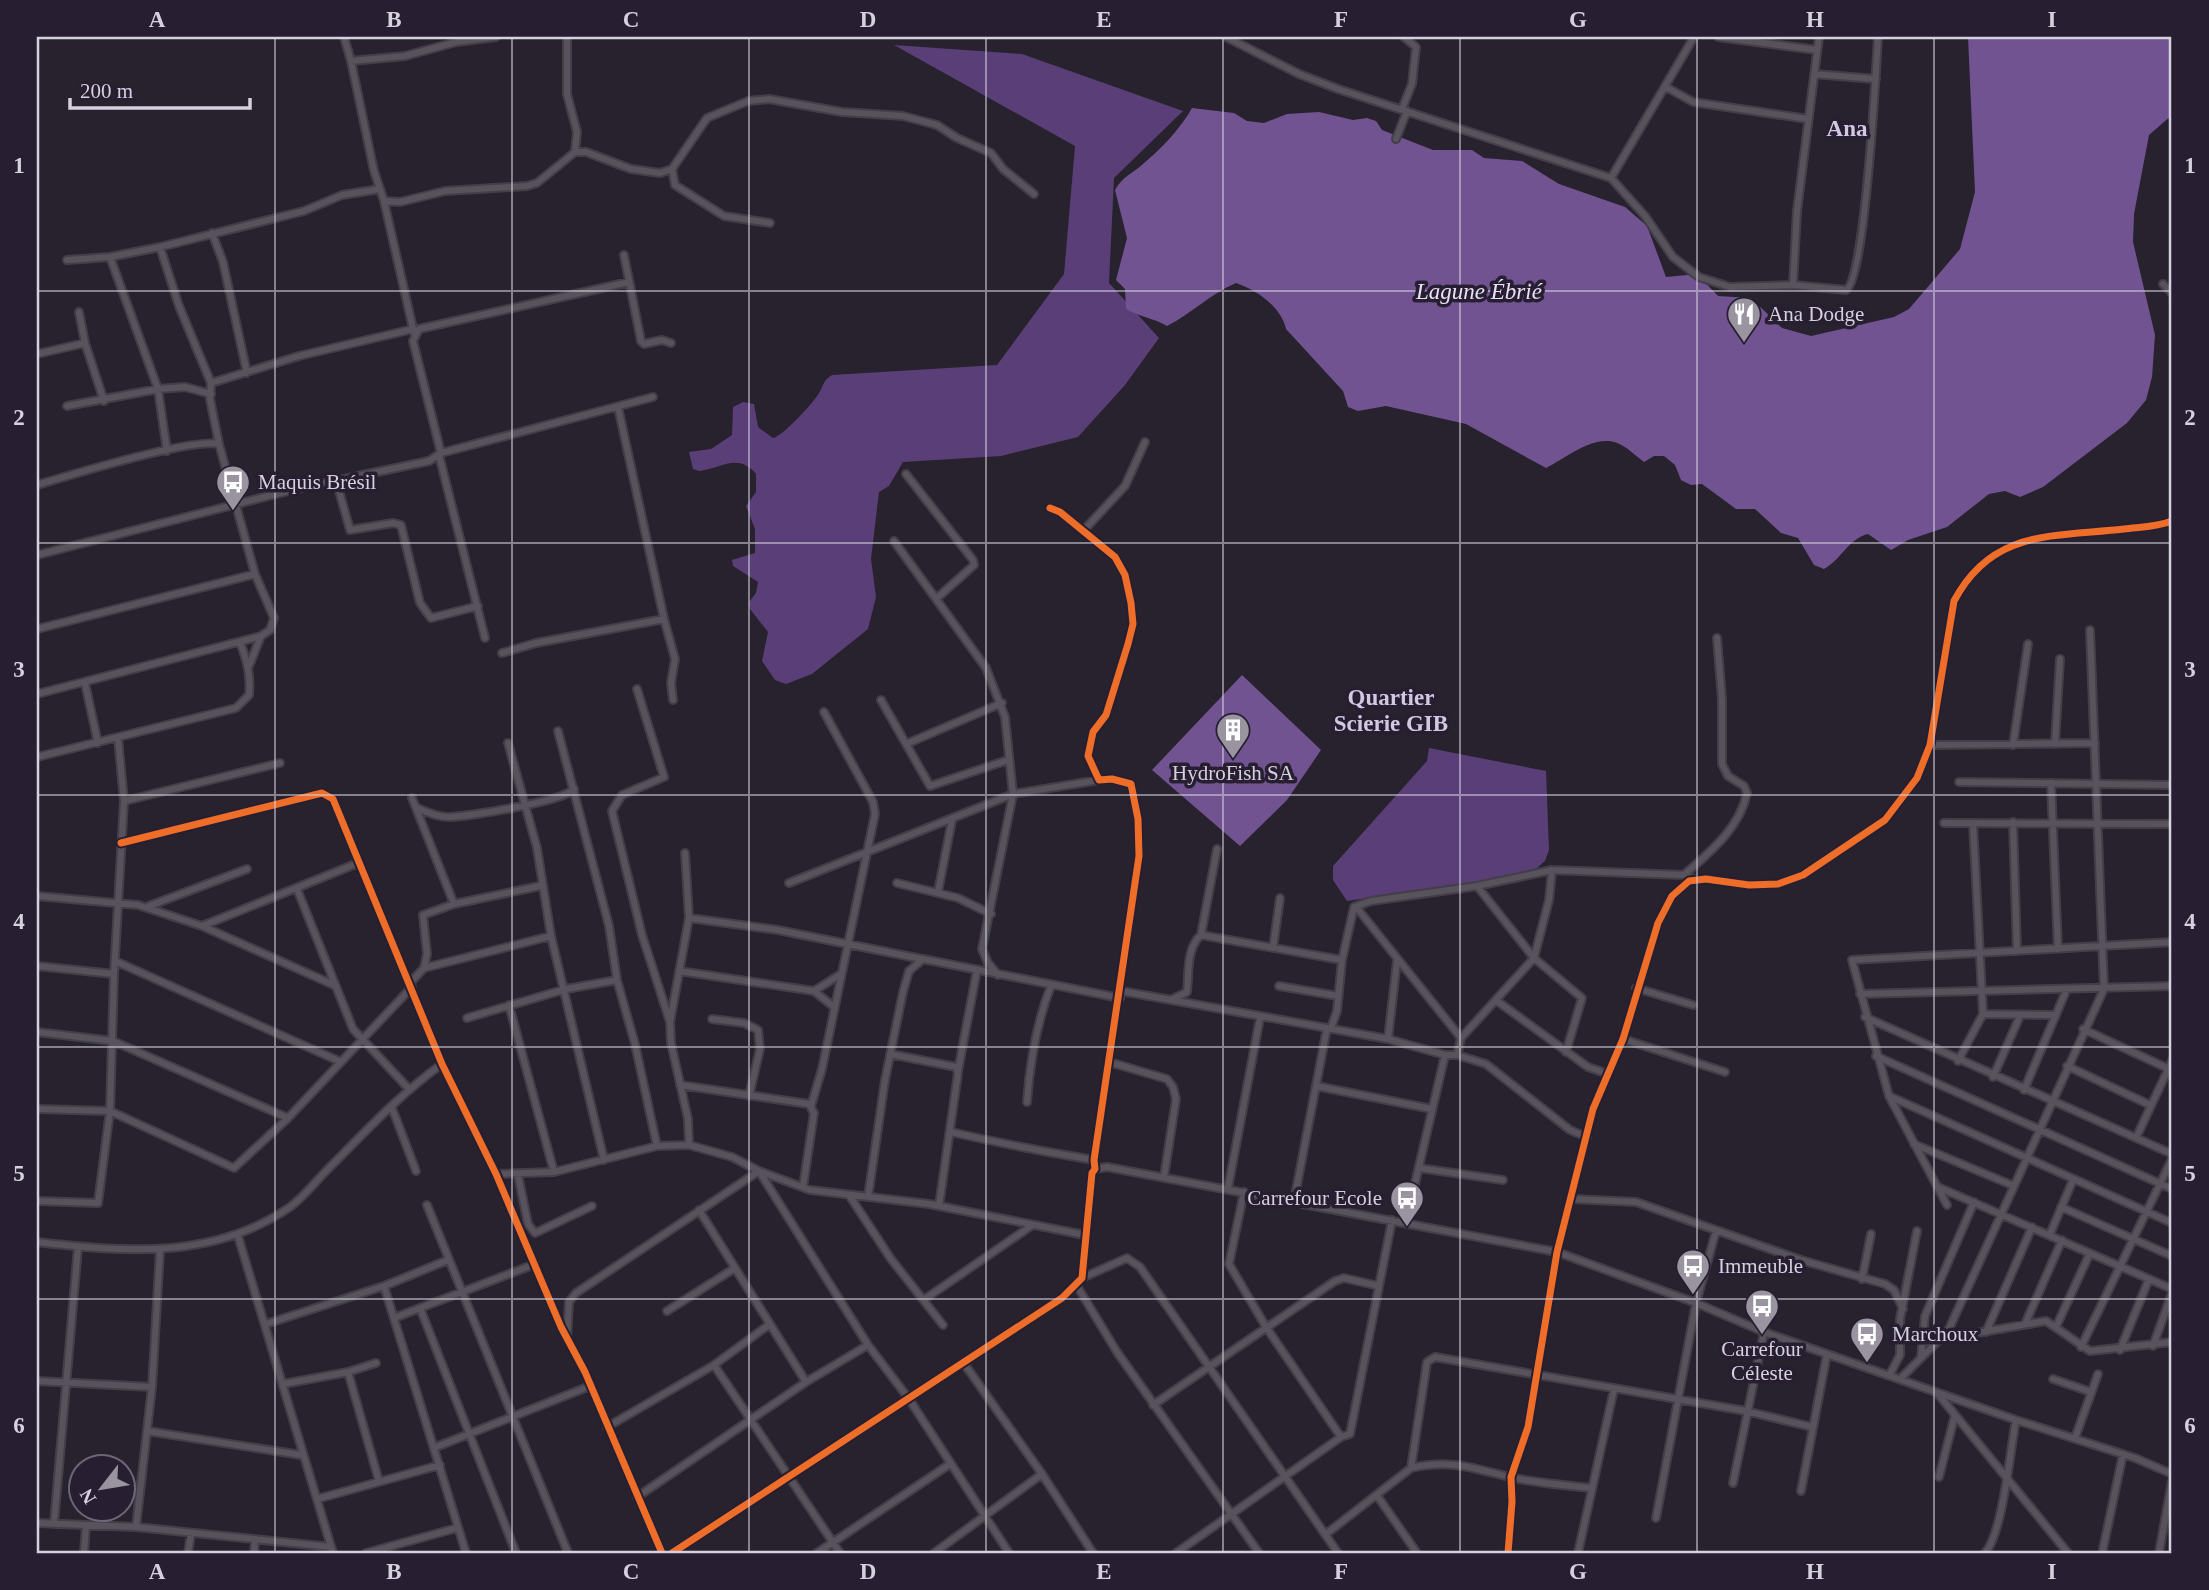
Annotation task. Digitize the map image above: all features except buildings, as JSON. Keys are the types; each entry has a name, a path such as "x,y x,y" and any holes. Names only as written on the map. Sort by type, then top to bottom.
{"street":[{"path":"344,37 384,201 413,341 485,638"},
{"path":"351,61 405,56 456,42 496,37"},
{"path":"567,37 567,94 577,132 575,152"},
{"path":"1226,37 1299,74 1612,178 1645,216 1673,257 1699,277 1730,287 1793,285 1846,290 1853,284 1861,236 1878,37"},
{"path":"1396,139 1412,84 1416,47 1404,37"},
{"path":"1612,178 1694,37"},
{"path":"1718,37 1817,50"},
{"path":"1793,285 1808,119 1819,37"},
{"path":"1814,74 1876,79"},
{"path":"1666,88 1693,102 1808,119"},
{"path":"384,201 400,202 445,191 527,186 537,183 575,152 586,152 631,169 660,173 673,169 707,118 748,102 769,99 842,112 904,116 937,125 957,138 991,152 1003,169 1034,194"},
{"path":"673,169 675,185 724,216 770,223"},
{"path":"67,260 110,257 160,247 304,211 342,195 380,189"},
{"path":"212,233 223,262 247,373"},
{"path":"37,694 261,636 271,627 274,618 255,574 219,444 211,383 179,306 160,247"},
{"path":"624,255 641,341 644,344 662,340 671,342"},
{"path":"110,257 158,389 167,451"},
{"path":"211,383 299,356 629,282"},
{"path":"2163,284 2172,293"},
{"path":"79,312 85,344 104,401"},
{"path":"37,354 85,344"},
{"path":"67,406 158,389 185,387 211,394"},
{"path":"37,555 336,480 429,461 440,454 653,397"},
{"path":"618,407 675,659 671,683 673,700"},
{"path":"37,485 167,451 210,442 219,444"},
{"path":"1083,531 1125,486 1145,442"},
{"path":"906,474 973,560 974,565 936,599"},
{"path":"336,480 350,530 393,523 401,525 420,603 431,618 478,606"},
{"path":"1050,508 1115,557 1131,603 1133,624 1106,715 1093,732 1090,744 1088,756 1099,780"},
{"path":"1294,1201 1316,1086 1338,996 1342,960 1354,907 1371,901 1477,886 1552,870 1684,875 1695,879 1749,885 1778,884 1802,875 1885,820 1917,778 1930,745 1954,601 1976,566 1992,553 2035,538 2172,521"},
{"path":"894,541 986,668 1002,703 1013,794 982,949 988,963 998,975"},
{"path":"37,629 255,574"},
{"path":"502,653 560,638 664,619"},
{"path":"1901,1378 1948,1331 2083,1030 2105,989 2094,784 2090,630"},
{"path":"249,666 261,636"},
{"path":"1684,875 1719,844 1737,818 1747,793 1744,786 1728,776 1722,764 1722,699 1717,638"},
{"path":"37,757 236,708 249,695 249,666 240,642"},
{"path":"2013,745 2028,644"},
{"path":"2055,744 2060,659"},
{"path":"85,683 98,743"},
{"path":"637,689 664,777 622,795 612,811 642,935 670,1022 689,1127 689,1145"},
{"path":"881,700 930,786 965,771 1008,760"},
{"path":"906,744 1002,703"},
{"path":"811,1106 875,814 873,802 824,712"},
{"path":"558,731 611,936 617,980 635,1044 657,1146"},
{"path":"37,1201 98,1203 110,1111 114,961 124,801 118,738"},
{"path":"508,743 537,848 540,886 604,1160"},
{"path":"1930,745 2095,743"},
{"path":"124,801 280,763"},
{"path":"672,1553 790,1479 1077,1286 1082,1278 1092,1173 1095,1169 1094,1160 1139,856 1138,819 1131,784 1126,781 1099,780 1013,794 789,884"},
{"path":"1959,782 2172,785"},
{"path":"2052,783 2058,949"},
{"path":"417,808 446,817 523,805 564,796 574,789"},
{"path":"121,844 322,793 333,799 442,1064 496,1174 662,1553"},
{"path":"412,798 454,904"},
{"path":"938,892 951,820"},
{"path":"2013,822 2018,951"},
{"path":"1944,823 2172,824"},
{"path":"1958,1061 1983,1014 1973,823"},
{"path":"1167,1001 1187,992 1190,953 1194,941 1201,935 1217,849"},
{"path":"670,1022 689,918 685,853"},
{"path":"202,926 358,863"},
{"path":"147,907 247,869"},
{"path":"1457,1055 1461,1038 1534,958 1549,900 1552,870"},
{"path":"1508,1553 1511,1477 1528,1427 1557,1252 1593,1109 1623,1039 1636,988 1658,923 1677,891 1695,879"},
{"path":"897,883 938,892 991,914"},
{"path":"37,1109 110,1111 234,1168 288,1118 424,968 427,954 423,915 454,904 540,886"},
{"path":"1477,886 1534,958 1582,998 1566,1052"},
{"path":"297,889 353,1029 408,1088"},
{"path":"37,896 118,901 147,907 202,926 335,986"},
{"path":"1273,948 1280,898"},
{"path":"1357,908 1461,1038"},
{"path":"689,918 778,930 1051,986 1167,1001 1329,1028 1388,1039 1446,1055 1457,1055 1486,1064 1570,1130 1587,1137"},
{"path":"1201,935 1342,960"},
{"path":"424,968 551,936"},
{"path":"1947,1205 1889,1096 1852,960 2172,942"},
{"path":"867,1197 890,1055 909,971 923,959"},
{"path":"114,961 341,1062"},
{"path":"1388,1039 1397,961"},
{"path":"37,965 114,974"},
{"path":"939,1206 958,1073 977,970"},
{"path":"679,971 814,991 834,1007"},
{"path":"814,991 841,974"},
{"path":"467,1018 566,989 617,980"},
{"path":"1279,985 1338,996"},
{"path":"1027,1102 1031,1057 1051,986"},
{"path":"1860,994 1983,990 2066,991 2172,986"},
{"path":"1636,988 1693,1005"},
{"path":"2024,1090 2066,991"},
{"path":"1497,1001 1588,1067 1608,1074"},
{"path":"509,1005 554,1172"},
{"path":"1983,1014 2056,1016"},
{"path":"1993,1077 2021,1016"},
{"path":"1866,1017 1993,1077 2172,1156 2081,1347"},
{"path":"1228,1188 1260,1018"},
{"path":"712,1019 744,1023 758,1030 760,1049 749,1096"},
{"path":"2083,1030 2171,1065 2136,1138"},
{"path":"37,1032 113,1041 288,1118"},
{"path":"1623,1039 1725,1072"},
{"path":"890,1055 946,1063 956,1067 958,1073"},
{"path":"1406,1222 1446,1055"},
{"path":"1876,1056 2172,1189"},
{"path":"1109,1062 1167,1079 1173,1087 1176,1099 1164,1177"},
{"path":"37,1242 160,1251 238,1236 292,1206 392,1108 408,1088 442,1064"},
{"path":"2067,1066 2150,1105"},
{"path":"680,1085 807,1102 814,1113 803,1187"},
{"path":"1316,1086 1432,1109"},
{"path":"1889,1096 2172,1223"},
{"path":"392,1108 416,1171"},
{"path":"951,1132 1028,1150 1068,1153 1094,1160"},
{"path":"1914,1144 2014,1186"},
{"path":"496,1174 554,1172 657,1146 689,1145 732,1157 759,1171 803,1187 939,1206 1085,1235"},
{"path":"1095,1169 1107,1167 1228,1188 1557,1252 1696,1303 1764,1332 2016,1420 2123,1454 2172,1474"},
{"path":"1419,1168 1503,1180"},
{"path":"566,1339 569,1302 576,1293 759,1171"},
{"path":"759,1171 868,1345 909,1399 1009,1553"},
{"path":"518,1175 528,1224 536,1233 592,1206"},
{"path":"2050,1234 2073,1180"},
{"path":"1938,1187 2050,1234 2172,1291 2152,1346"},
{"path":"1244,1192 1229,1264 1266,1327 1341,1437"},
{"path":"849,1195 891,1259 943,1325"},
{"path":"1572,1199 1636,1202 1716,1231 1885,1284 1894,1290 1902,1309"},
{"path":"1921,1358 1924,1316 1974,1202"},
{"path":"427,1205 568,1553"},
{"path":"2062,1207 2172,1256"},
{"path":"699,1210 806,1382"},
{"path":"1176,1553 1341,1437 1350,1434 1392,1220"},
{"path":"925,1299 1031,1226"},
{"path":"1986,1332 2032,1227"},
{"path":"1656,1518 1696,1303 1716,1231"},
{"path":"1890,1374 1900,1355 1902,1309 1917,1231"},
{"path":"1863,1279 1871,1234"},
{"path":"37,1523 136,1527 332,1550 301,1455 283,1384 238,1236"},
{"path":"2025,1324 2062,1240"},
{"path":"54,1524 78,1247"},
{"path":"136,1527 152,1387 160,1251"},
{"path":"2056,1327 2090,1253"},
{"path":"1082,1278 1131,1258 1211,1368 1338,1553"},
{"path":"265,1324 384,1286 449,1260"},
{"path":"394,1318 536,1265"},
{"path":"667,1311 735,1268"},
{"path":"1153,1405 1335,1281 1344,1278 1379,1286"},
{"path":"2120,1350 2149,1279"},
{"path":"384,1286 436,1447 466,1553"},
{"path":"1077,1286 1153,1405 1259,1553"},
{"path":"420,1308 516,1553"},
{"path":"1941,1339 2046,1321 2081,1347 2091,1351 2120,1350 2172,1342"},
{"path":"607,1427 714,1365 770,1324"},
{"path":"1733,1483 1764,1332"},
{"path":"638,1497 806,1382 868,1345"},
{"path":"1801,1491 1827,1354"},
{"path":"1411,1468 1427,1362 1430,1360 1447,1359 1536,1373 1677,1401 1746,1411 1812,1427"},
{"path":"963,1362 1042,1474 1093,1553"},
{"path":"283,1384 348,1372 376,1363"},
{"path":"714,1365 841,1553"},
{"path":"348,1372 379,1482"},
{"path":"2075,1438 2098,1374"},
{"path":"2053,1380 2091,1392"},
{"path":"37,1381 152,1387"},
{"path":"436,1447 511,1415 590,1386"},
{"path":"1578,1553 1614,1389"},
{"path":"1937,1392 2068,1553"},
{"path":"1939,1477 1955,1415"},
{"path":"1985,1553 1994,1532 2016,1420"},
{"path":"147,1431 301,1455"},
{"path":"2103,1549 2123,1454"},
{"path":"817,1553 950,1464"},
{"path":"1326,1534 1378,1497 1411,1468 1467,1464 1511,1477 1591,1488"},
{"path":"317,1499 440,1465"},
{"path":"934,1553 1042,1474"},
{"path":"2159,1553 2172,1481"},
{"path":"1378,1497 1417,1553"},
{"path":"84,1553 86,1526"},
{"path":"366,1553 457,1528"},
{"path":"188,1553 191,1534"},
{"path":"254,1553 256,1539"}],"shaded area":[{"path":"894,45 1022,54 1183,111 1114,178 1109,283 1159,338 1125,385 1078,437 1001,456 903,462 889,486 879,492 871,559 876,597 868,629 812,674 786,684 775,680 762,661 768,632 750,609 749,602 756,593 758,582 733,566 732,560 755,553 755,529 746,506 756,492 756,474 749,467 736,463 699,471 693,469 689,452 711,449 732,435 733,407 743,402 754,404 758,427 773,438 777,436 805,410 832,375 997,365 1064,274 1075,146"},
{"path":"1429,748 1546,771 1549,850 1545,861 1530,874 1347,901 1333,880 1333,866 1427,761"}],"water":[{"name":"Lagune Ébrié","path":"1968,37 2172,37 2172,115 2149,135 2134,214 2133,242 2155,335 2152,377 2146,400 2127,423 2043,487 2020,497 2005,491 1989,494 1947,527 1908,540 1891,550 1868,534 1855,540 1824,569 1814,565 1798,538 1781,533 1755,509 1736,509 1702,484 1691,485 1681,480 1675,465 1664,456 1654,456 1644,462 1620,444 1608,441 1580,448 1546,468 1466,424 1386,406 1358,411 1348,407 1343,391 1286,329 1273,306 1252,290 1236,283 1167,326 1126,309 1125,289 1116,280 1127,238 1115,190 1124,178 1164,145 1192,108 1234,113 1247,121 1264,123 1287,114 1319,112 1353,120 1367,118 1376,121 1382,130 1433,150 1472,150 1484,158 1522,161 1559,184 1625,207 1647,226 1666,277 1697,274 1718,296 1751,298 1782,328 1811,336 1894,317 1909,309 1960,249 1975,192"},
{"name":"HydroFish SA","path":"1242,675 1321,750 1287,800 1240,846 1152,770"}],"cycle path":[{"path":"672,1553 1062,1298 1082,1278 1092,1173 1095,1169 1094,1160 1139,856 1138,819 1131,784 1112,779 1099,780 1088,756 1093,732 1106,715 1133,624 1125,575 1115,557 1060,512 1050,508"},
{"path":"1508,1553 1511,1477 1528,1427 1557,1252 1593,1109 1623,1039 1658,923 1672,896 1689,881 1706,879 1749,885 1778,884 1803,875 1885,820 1917,778 1930,745 1954,601 1969,578 1987,560 2006,549 2049,536 2172,521"},
{"path":"121,843 322,793 333,799 442,1064 496,1174 662,1553"}],"place":[{"name":"Ana Dodge","path":"1744,344"},
{"name":"Maquis Brésil","path":"233,512"},
{"name":"HydroFish SA","path":"1233,760"},
{"name":"Carrefour Ecole","path":"1407,1228"},
{"name":"Immeuble","path":"1693,1296"},
{"name":"Carrefour Céleste","path":"1762,1336"},
{"name":"Marchoux","path":"1867,1364"}],"district":[{"name":"Ana","path":"1847,128"},
{"name":"Quartier Scierie GIB","path":"1391,710"}]}
